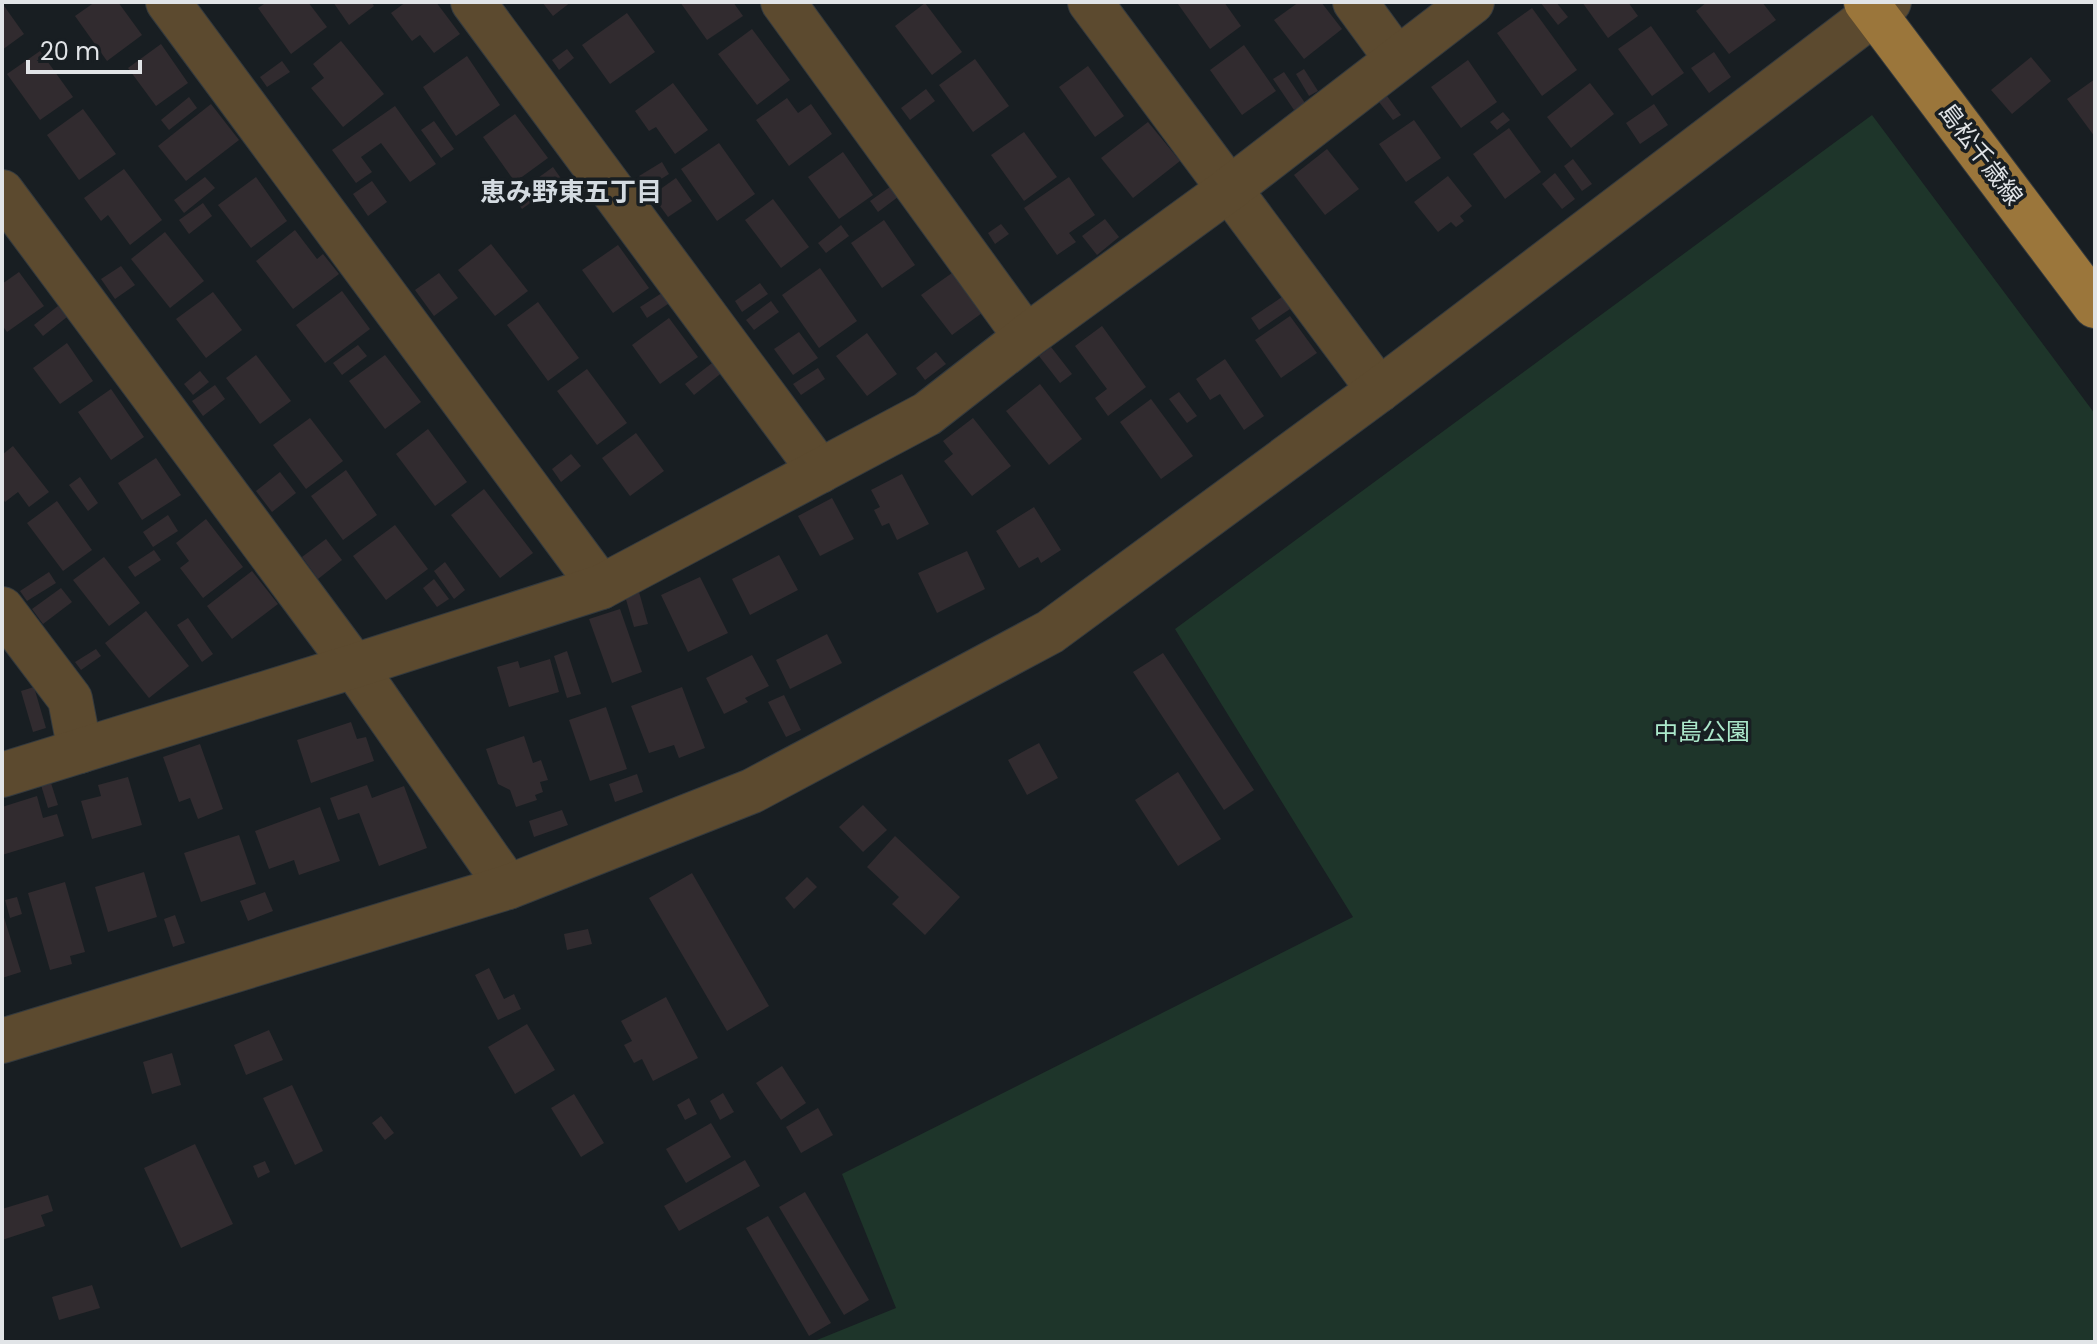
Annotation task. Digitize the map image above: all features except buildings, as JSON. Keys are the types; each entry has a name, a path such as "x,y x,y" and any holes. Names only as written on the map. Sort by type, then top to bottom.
{"main road":[{"name":"島松千歳線","path":"1877,6 2095,306"}],"street":[{"path":"168,2 601,587"},
{"path":"473,2 820,471"},
{"path":"783,2 1026,337"},
{"path":"1090,2 1379,390"},
{"path":"1355,2 1396,58"},
{"path":"2,775 601,587 927,414 1026,337 1228,190 1472,2"},
{"path":"2,1041 508,887 752,791 1050,632 1379,390 1877,6"},
{"path":"2,192 354,666 508,887"},
{"path":"2,609 70,699 80,751"}],"green space":[{"name":"中島公園","path":"1872,115 2095,414 2095,1342 812,1342 896,1308 842,1174 1353,917 1175,629"}],"district":[{"name":"恵み野東五丁目","path":"571,192"}]}
